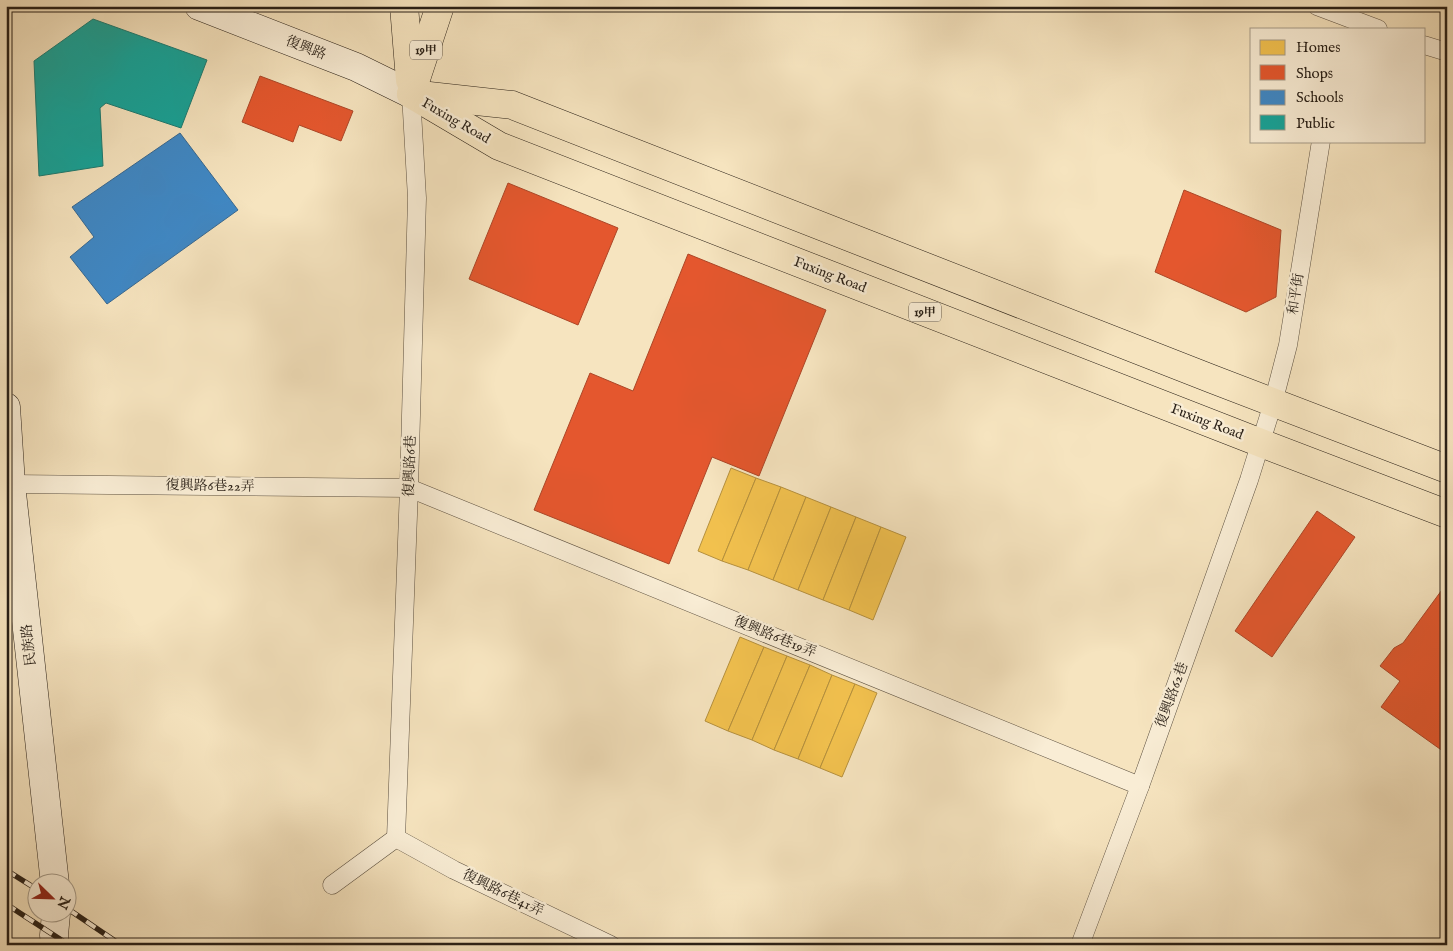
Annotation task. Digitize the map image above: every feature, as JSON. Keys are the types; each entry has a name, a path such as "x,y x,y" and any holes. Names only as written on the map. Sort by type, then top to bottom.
{"main road":[{"name":"19甲","path":"404,6 411,94"},
{"name":"19甲","path":"411,94 440,6"},
{"name":"Fuxing Road","path":"411,94 512,105 1447,469"},
{"name":"Fuxing Road","path":"411,94 499,146 1447,514"}],"street":[{"name":"復興路","path":"200,6 356,67 411,94"},
{"name":"民族路","path":"6,407 11,484 54,874"},
{"path":"55,924 55,945"}],"lane":[{"path":"1317,6 1341,17 1375,28"},
{"path":"1426,46 1447,52"},
{"name":"復興路6巷","path":"396,838 409,488 417,198 411,94"},
{"name":"和平街","path":"1260,443 1274,403 1288,345 1321,142"},
{"name":"復興路62巷","path":"1080,945 1140,786 1246,490 1260,443"},
{"name":"復興路6巷22弄","path":"11,484 409,488"},
{"name":"復興路6巷19弄","path":"409,488 1140,786"},
{"path":"332,885 396,838"},
{"name":"復興路6巷41弄","path":"396,838 454,870 611,945"}],"building: Homes":[{"path":"731,468 756,478 722,561 698,551"},
{"path":"756,478 781,487 748,570 722,561"},
{"path":"781,487 806,497 773,580 748,570"},
{"path":"806,497 831,507 798,590 773,580"},
{"path":"831,507 856,517 823,600 798,590"},
{"path":"856,517 881,527 849,610 823,600"},
{"path":"881,527 906,537 873,620 849,610"},
{"path":"740,637 764,647 728,731 705,721"},
{"path":"764,647 787,656 752,740 728,731"},
{"path":"787,656 810,665 774,750 752,740"},
{"path":"810,665 832,675 798,759 774,750"},
{"path":"832,675 855,684 820,768 798,759"},
{"path":"855,684 877,693 842,777 820,768"}],"building: Shops":[{"path":"260,76 353,111 341,141 299,125 293,142 242,122"},
{"path":"508,183 618,228 578,325 469,279"},
{"path":"1184,190 1281,230 1276,297 1246,312 1155,272"},
{"path":"688,254 826,310 759,476 712,457 669,564 534,510 590,373 633,391"},
{"path":"1317,511 1355,537 1272,657 1235,631"},
{"path":"1447,583 1447,754 1381,707 1400,681 1380,666 1394,648 1403,643"}],"building: Schools":[{"path":"180,133 238,210 107,304 70,257 94,237 72,207"}],"building: Public":[{"path":"93,19 207,60 181,128 106,103 100,108 103,166 39,176 34,61"}],"railway":[{"path":"6,870 28,884"},
{"path":"6,904 69,945"},
{"path":"78,916 121,945"}]}
